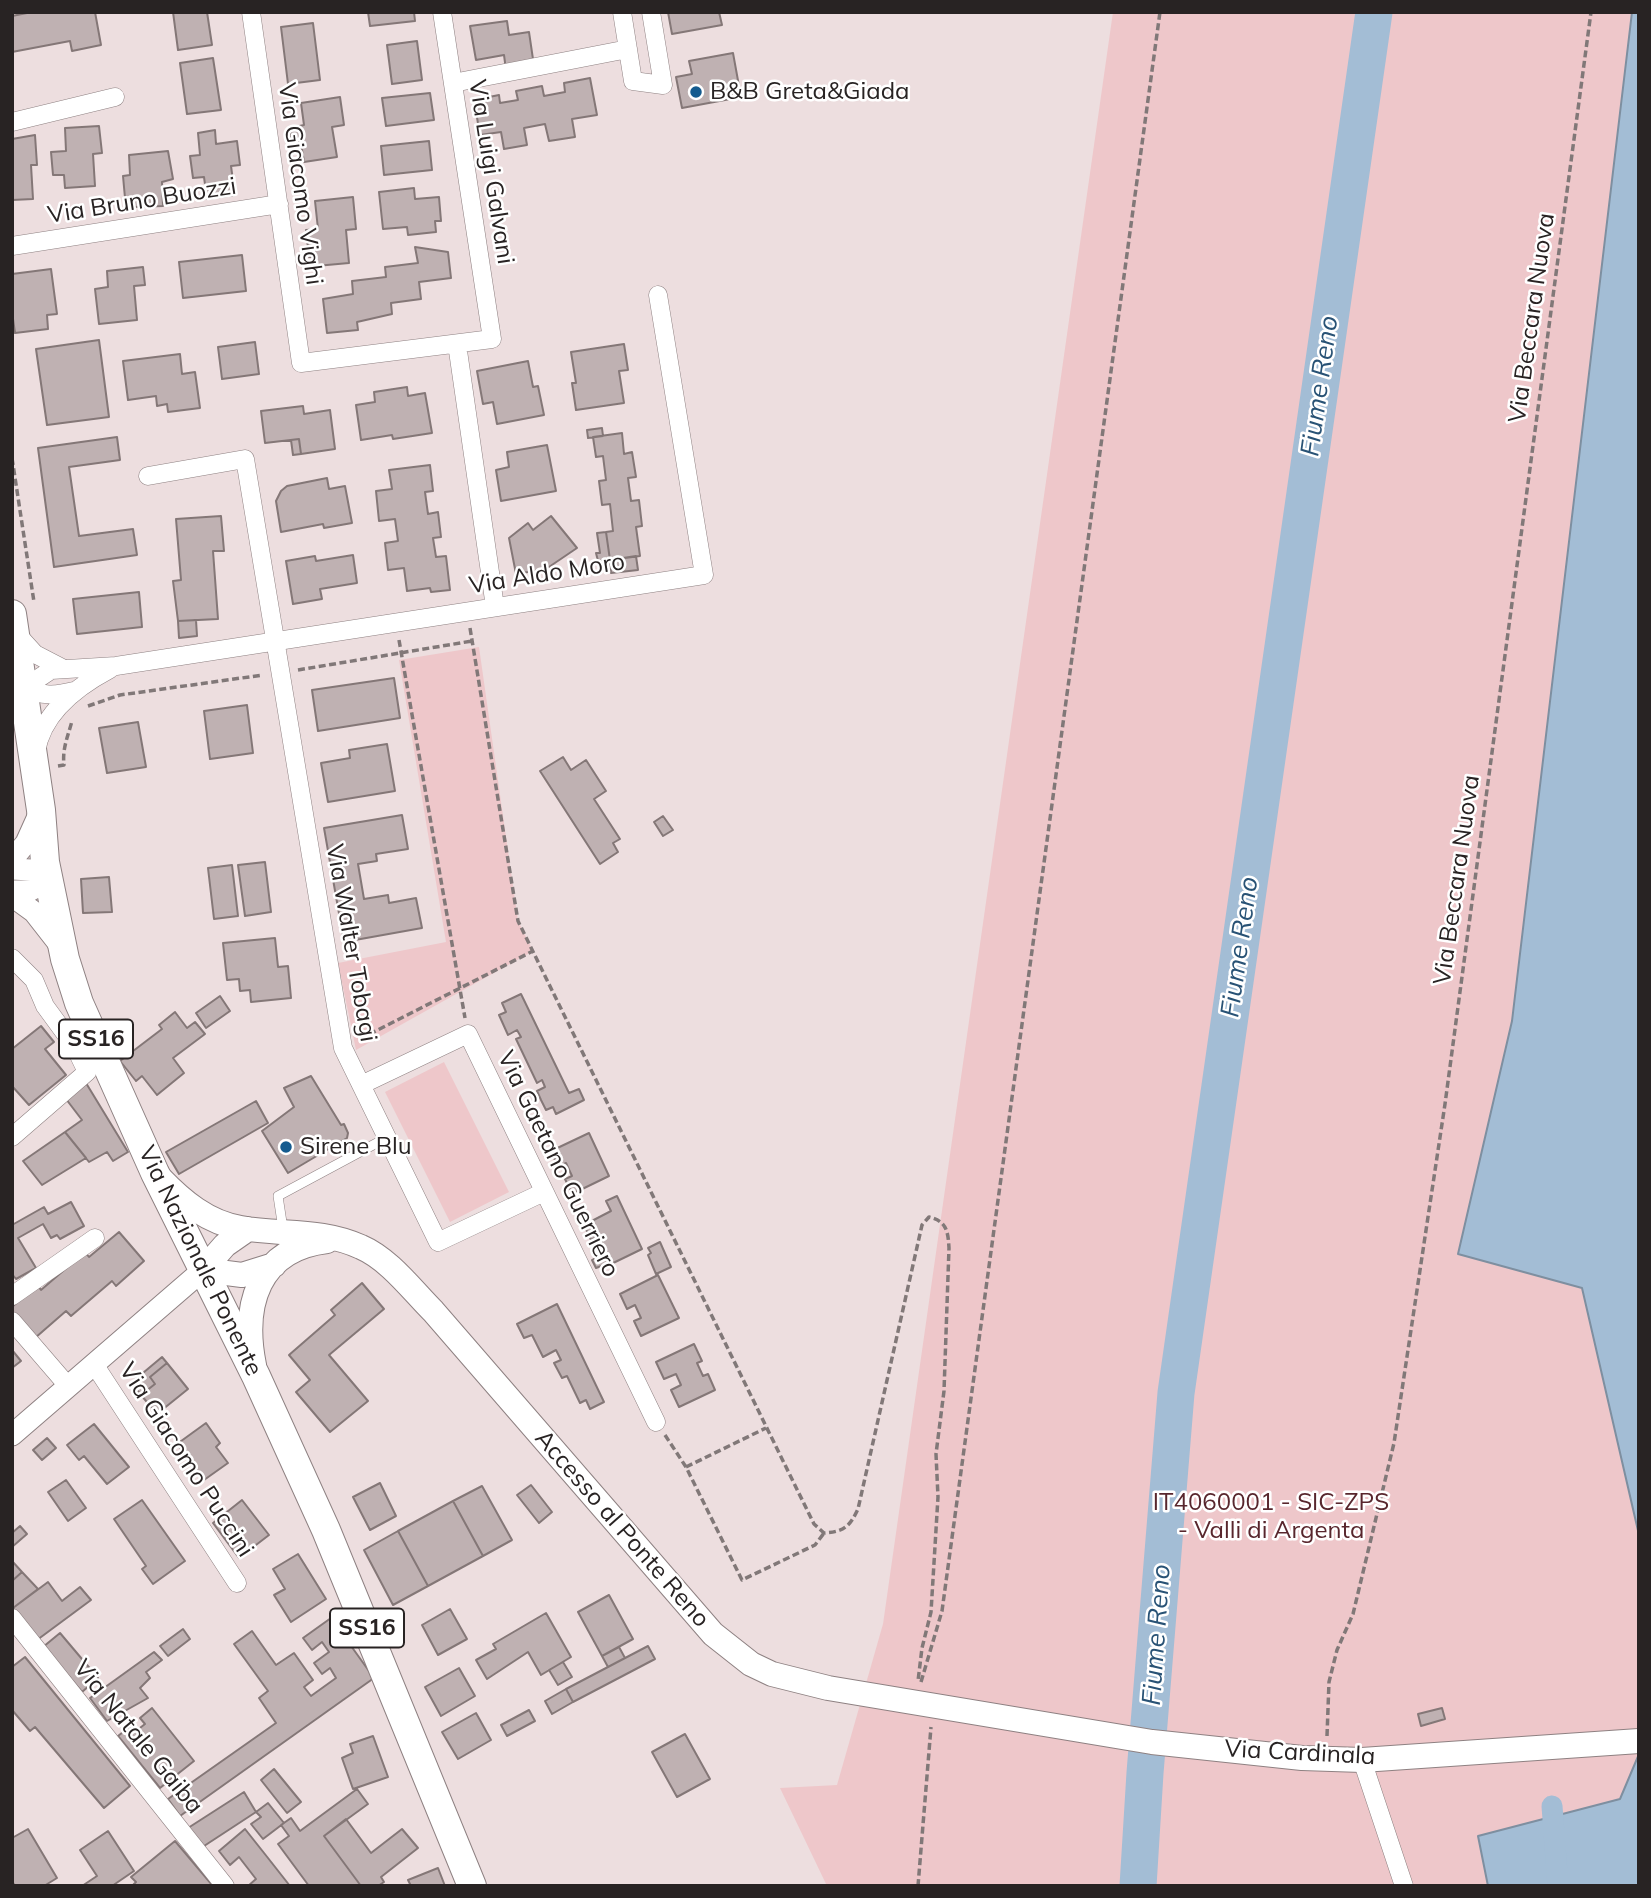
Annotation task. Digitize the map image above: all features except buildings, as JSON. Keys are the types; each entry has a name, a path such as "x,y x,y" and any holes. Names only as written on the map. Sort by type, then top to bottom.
{"main road":[{"name":"Via Nazionale Ponente","path":"13,623 49,880 62,949 79,1003 155,1173 256,1376 326,1530 472,1886"},
{"name":"Accesso al Ponte Reno","path":"155,1173 194,1209 217,1221 239,1228 332,1236 364,1248 388,1266 433,1311 713,1634 751,1664 800,1683 963,1710"},
{"path":"203,1270 225,1245 248,1228"},
{"path":"256,1376 250,1345 249,1320 252,1304 264,1275 304,1245 342,1240"},
{"path":"203,1270 242,1275 274,1265"},
{"name":"Via Cardinala","path":"963,1710 1152,1742 1302,1758 1362,1759 1639,1741"}],"street":[{"name":"Via Giacomo Vighi","path":"251,12 301,363 457,344"},
{"name":"Via Luigi Galvani","path":"442,12 492,339 457,344"},
{"path":"622,12 634,81 663,85 651,12"},
{"path":"453,82 628,49"},
{"path":"12,122 115,97"},
{"name":"Via Bruno Buozzi","path":"12,246 279,204"},
{"name":"Via Aldo Moro","path":"24,688 51,670 62,668 116,666 704,575 658,295"},
{"path":"457,344 495,607"},
{"name":"Via Walter Tobagi","path":"149,475 245,459 342,1048 438,1242 544,1192"},
{"path":"13,623 35,654 62,668"},
{"name":"Via Aldo Moro","path":"34,762 37,741 55,710 75,691 116,666"},
{"name":"Via Aldo Moro","path":"24,688 39,695 53,696 75,691"},
{"path":"12,860 26,843 41,810"},
{"path":"12,869 31,870 49,880"},
{"path":"12,894 29,891 49,880"},
{"path":"12,894 47,925 62,949"},
{"path":"12,958 34,980 45,1006 75,1047 87,1072 12,1137"},
{"name":"Via Gaetano Guerriero","path":"361,1086 467,1034 656,1422"},
{"path":"12,1296 95,1238"},
{"path":"12,1435 203,1270"},
{"path":"12,1321 68,1386"},
{"name":"Via Giacomo Puccini","path":"94,1364 237,1583"},
{"name":"Via Natale Gaiba","path":"12,1619 225,1886"},
{"path":"1362,1759 1404,1886"}],"lane":[{"path":"283,1231 278,1196 386,1138"}],"path":[{"path":"924,1703 942,1611 1160,12"},
{"name":"Via Beccara Nuova","path":"1326,1746 1329,1682 1337,1650 1353,1614 1396,1430 1447,1090 1591,12"},
{"path":"467,612 518,921 814,1524 824,1533 839,1532 851,1524 858,1509 922,1225 929,1217 939,1219 947,1229 949,1248 944,1391 936,1454 938,1497 931,1612 922,1648 924,1703 918,1886"},
{"path":"397,623 467,1034"},
{"path":"342,1048 533,951"},
{"path":"656,1422 686,1467 742,1580 815,1545 824,1533"},
{"path":"686,1467 767,1428"}],"green space":[{"name":"IT4060001 - SIC-ZPS - Valli di Argenta","path":"1113,12 1639,12 1639,1886 827,1886 780,1788 837,1785 883,1624"},
{"path":"479,647 518,921 533,951 356,1050 338,963 446,942 399,660"},
{"path":"444,1062 509,1192 450,1222 385,1092"}],"water":[{"path":"1632,12 1639,12 1639,1535 1582,1288 1458,1254 1512,1021"},
{"path":"1639,1754 1639,1886 1488,1886 1478,1836 1620,1799"}],"waterway":[{"name":"Fiume Reno","path":"1138,1886 1176,1393 1374,12"},
{"path":"1552,1806 1558,1886"}],"place":[{"name":"B&B Greta&Giada","path":"696,92"},
{"name":"Sirene Blu","path":"286,1147"}]}
